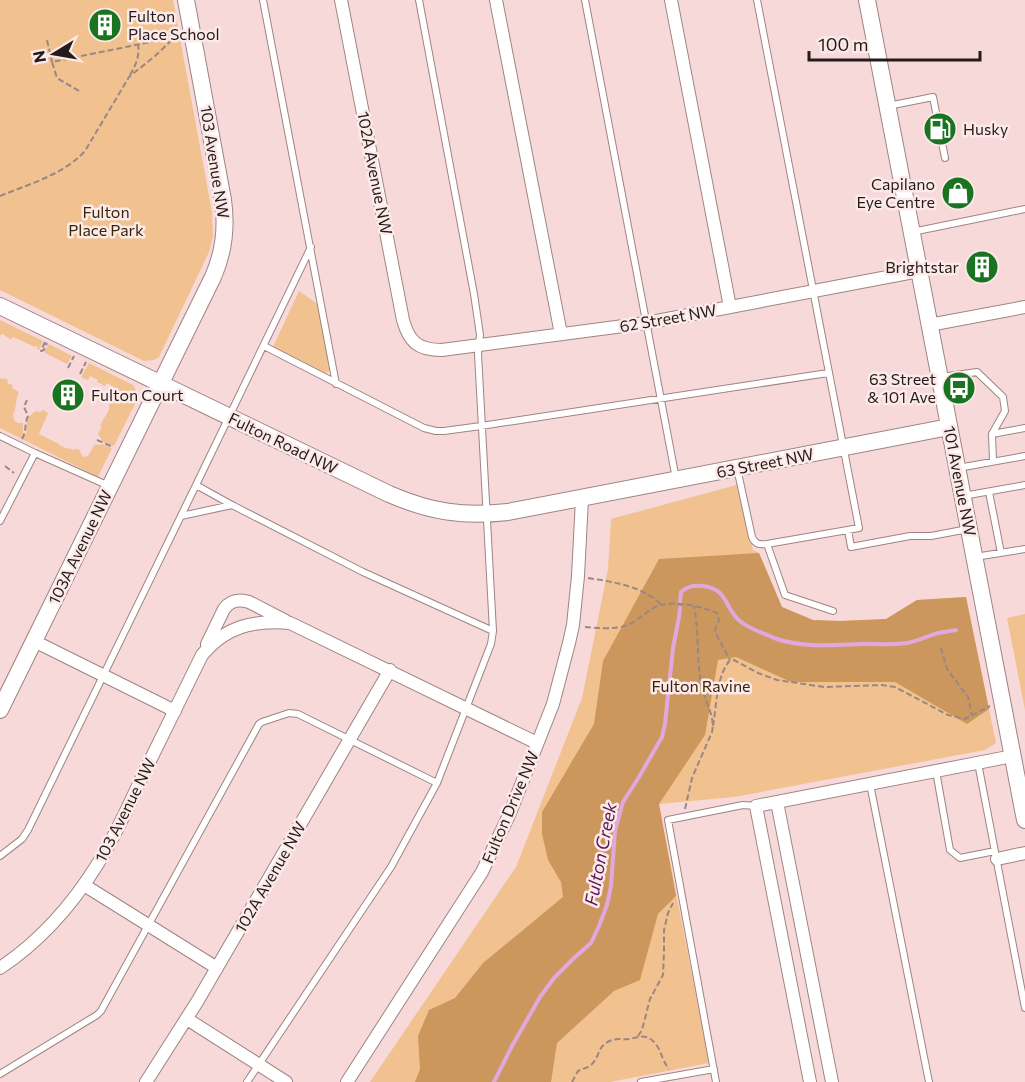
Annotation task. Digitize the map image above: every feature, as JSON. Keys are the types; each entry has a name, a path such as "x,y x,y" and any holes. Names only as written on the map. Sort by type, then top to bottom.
{"street":[{"name":"103 Avenue NW","path":"160,383 217,268 225,232 224,200 186,0"},
{"name":"102A Avenue NW","path":"341,0 403,320 408,334 416,344"},
{"path":"496,0 561,334"},
{"path":"670,0 730,308"},
{"name":"101 Avenue NW","path":"867,0 1012,756 1022,792 1025,820"},
{"name":"62 Street NW","path":"416,344 432,350 646,323 919,271"},
{"name":"Fulton Road NW","path":"0,306 414,504 452,513 487,514 508,513 582,499"},
{"path":"929,325 1025,307"},
{"name":"103A Avenue NW","path":"0,711 160,383"},
{"name":"63 Street NW","path":"582,499 949,427"},
{"name":"Fulton Drive NW","path":"347,1082 482,872 510,813 559,683 573,625 582,499"},
{"name":"103 Avenue NW","path":"0,968 51,925 98,864 117,830 224,609 234,601 244,600 290,622"},
{"name":"103 Avenue NW","path":"202,655 219,638 246,625 290,622"},
{"path":"290,622 537,743"},
{"path":"34,641 175,711"},
{"name":"102A Avenue NW","path":"146,1082 217,968 390,670"},
{"path":"810,1082 756,806 1012,756"},
{"path":"777,802 832,1082"},
{"path":"996,855 1025,854"},
{"path":"84,885 217,968"},
{"path":"186,1019 286,1082"}],"lane":[{"path":"263,0 336,384"},
{"path":"247,1082 391,867 437,783 491,644 493,631 481,426 480,335 419,0"},
{"path":"585,0 676,480"},
{"path":"737,468 752,537 758,544 859,528 757,0"},
{"path":"888,106 933,96 945,158"},
{"path":"912,232 1025,209"},
{"path":"0,856 22,839 28,830 311,248"},
{"path":"264,346 424,428 436,431 828,373"},
{"path":"940,378 977,372 1003,397 1005,411 992,434 993,461"},
{"path":"992,434 1025,428"},
{"path":"0,435 110,486"},
{"path":"0,521 35,453"},
{"path":"957,468 1025,456"},
{"path":"196,485 363,572 493,631"},
{"path":"962,496 1025,485"},
{"path":"989,492 1001,553"},
{"path":"181,516 232,505"},
{"path":"848,530 851,547 910,536 931,536 969,529"},
{"path":"767,544 785,595 833,611"},
{"path":"974,558 1025,549"},
{"path":"0,1074 101,1011 259,724 265,720 293,713 437,783"},
{"path":"978,763 1025,1008"},
{"path":"936,771 950,850 960,858 996,855"},
{"path":"870,784 929,1082"},
{"path":"716,1082 668,820 743,805 756,806"},
{"path":"641,1082 714,1069"}],"path":[{"path":"52,62 180,35"},
{"path":"129,77 176,36"},
{"path":"47,40 57,78 79,92"},
{"path":"0,196 59,171 85,151 135,67 138,44"},
{"path":"40,53 49,48"},
{"path":"68,368 75,354"},
{"path":"80,374 87,360"},
{"path":"22,439 28,416 24,407 27,400"},
{"path":"97,440 116,448"},
{"path":"5,466 14,473"},
{"path":"578,576 636,588 647,592 662,605"},
{"path":"573,625 620,627 657,606 672,604 694,606 717,612 719,620 715,630 716,634 730,660"},
{"path":"694,606 700,682 712,716 713,726"},
{"path":"941,648 946,669 968,697 972,716"},
{"path":"730,660 785,682 824,687 895,687 948,715 965,719 991,705"},
{"path":"683,817 692,778 712,732 721,679 730,660"},
{"path":"638,1036 642,1030 650,999 663,975 663,930 673,903 682,893"},
{"path":"572,1082 578,1071 593,1063 598,1050 605,1044 615,1039 638,1036 647,1037 653,1041 662,1060 675,1076"}],"green space":[{"name":"Fulton Place Park","path":"0,0 173,0 212,212 213,236 209,252 159,357 154,360 144,361 0,290"},
{"path":"299,291 319,305 332,369 321,376 272,349"},
{"path":"0,320 43,341 39,350 36,346 13,337 11,340 3,334 0,335"},
{"path":"49,344 72,356 67,364 45,353"},
{"path":"89,363 133,385 137,392 137,400 114,446 103,442 98,434 112,399 116,398 117,389 107,383 105,386 90,376 88,380 81,377"},
{"path":"0,378 8,380 7,383 13,385 12,388 19,392 13,415 14,420 23,423 23,434 26,435 27,421 30,416 36,411 43,410 48,413 39,434 68,449 80,450 84,457 88,456 95,444 112,448 98,477 0,428"},
{"name":"Fulton Ravine","path":"740,484 753,550 759,553 782,607 813,620 886,619 917,600 966,597 996,743 985,750 734,797 659,804 709,1063 610,1082 370,1082 516,867 582,698 608,569 611,519"},
{"path":"759,553 782,607 813,620 886,619 917,600 966,597 989,709 967,724 895,682 791,682 736,657 718,660 705,735 659,804 676,896 658,914 640,980 614,991 557,1043 551,1082 415,1082 420,1069 418,1036 429,1010 455,998 483,963 563,897 561,882 548,860 542,834 542,812 594,724 603,661 659,559"},
{"path":"1025,614 1025,710 1007,618"}],"waterway":[{"name":"Fulton Creek","path":"680,602 681,592 689,587 711,588 718,591 736,617 752,629 774,638 806,645 901,644 956,630"},
{"name":"Fulton Creek","path":"494,1082 540,997 554,978 591,943 599,926 611,886 615,831 623,802 662,737 680,608"}],"place":[{"name":"Fulton Place School","path":"105,25"},
{"name":"Husky","path":"940,129"},
{"name":"Capilano Eye Centre","path":"958,193"},
{"name":"Brightstar","path":"982,267"},
{"name":"63 Street & 101 Ave","path":"959,388"},
{"name":"Fulton Court","path":"68,395"}]}
